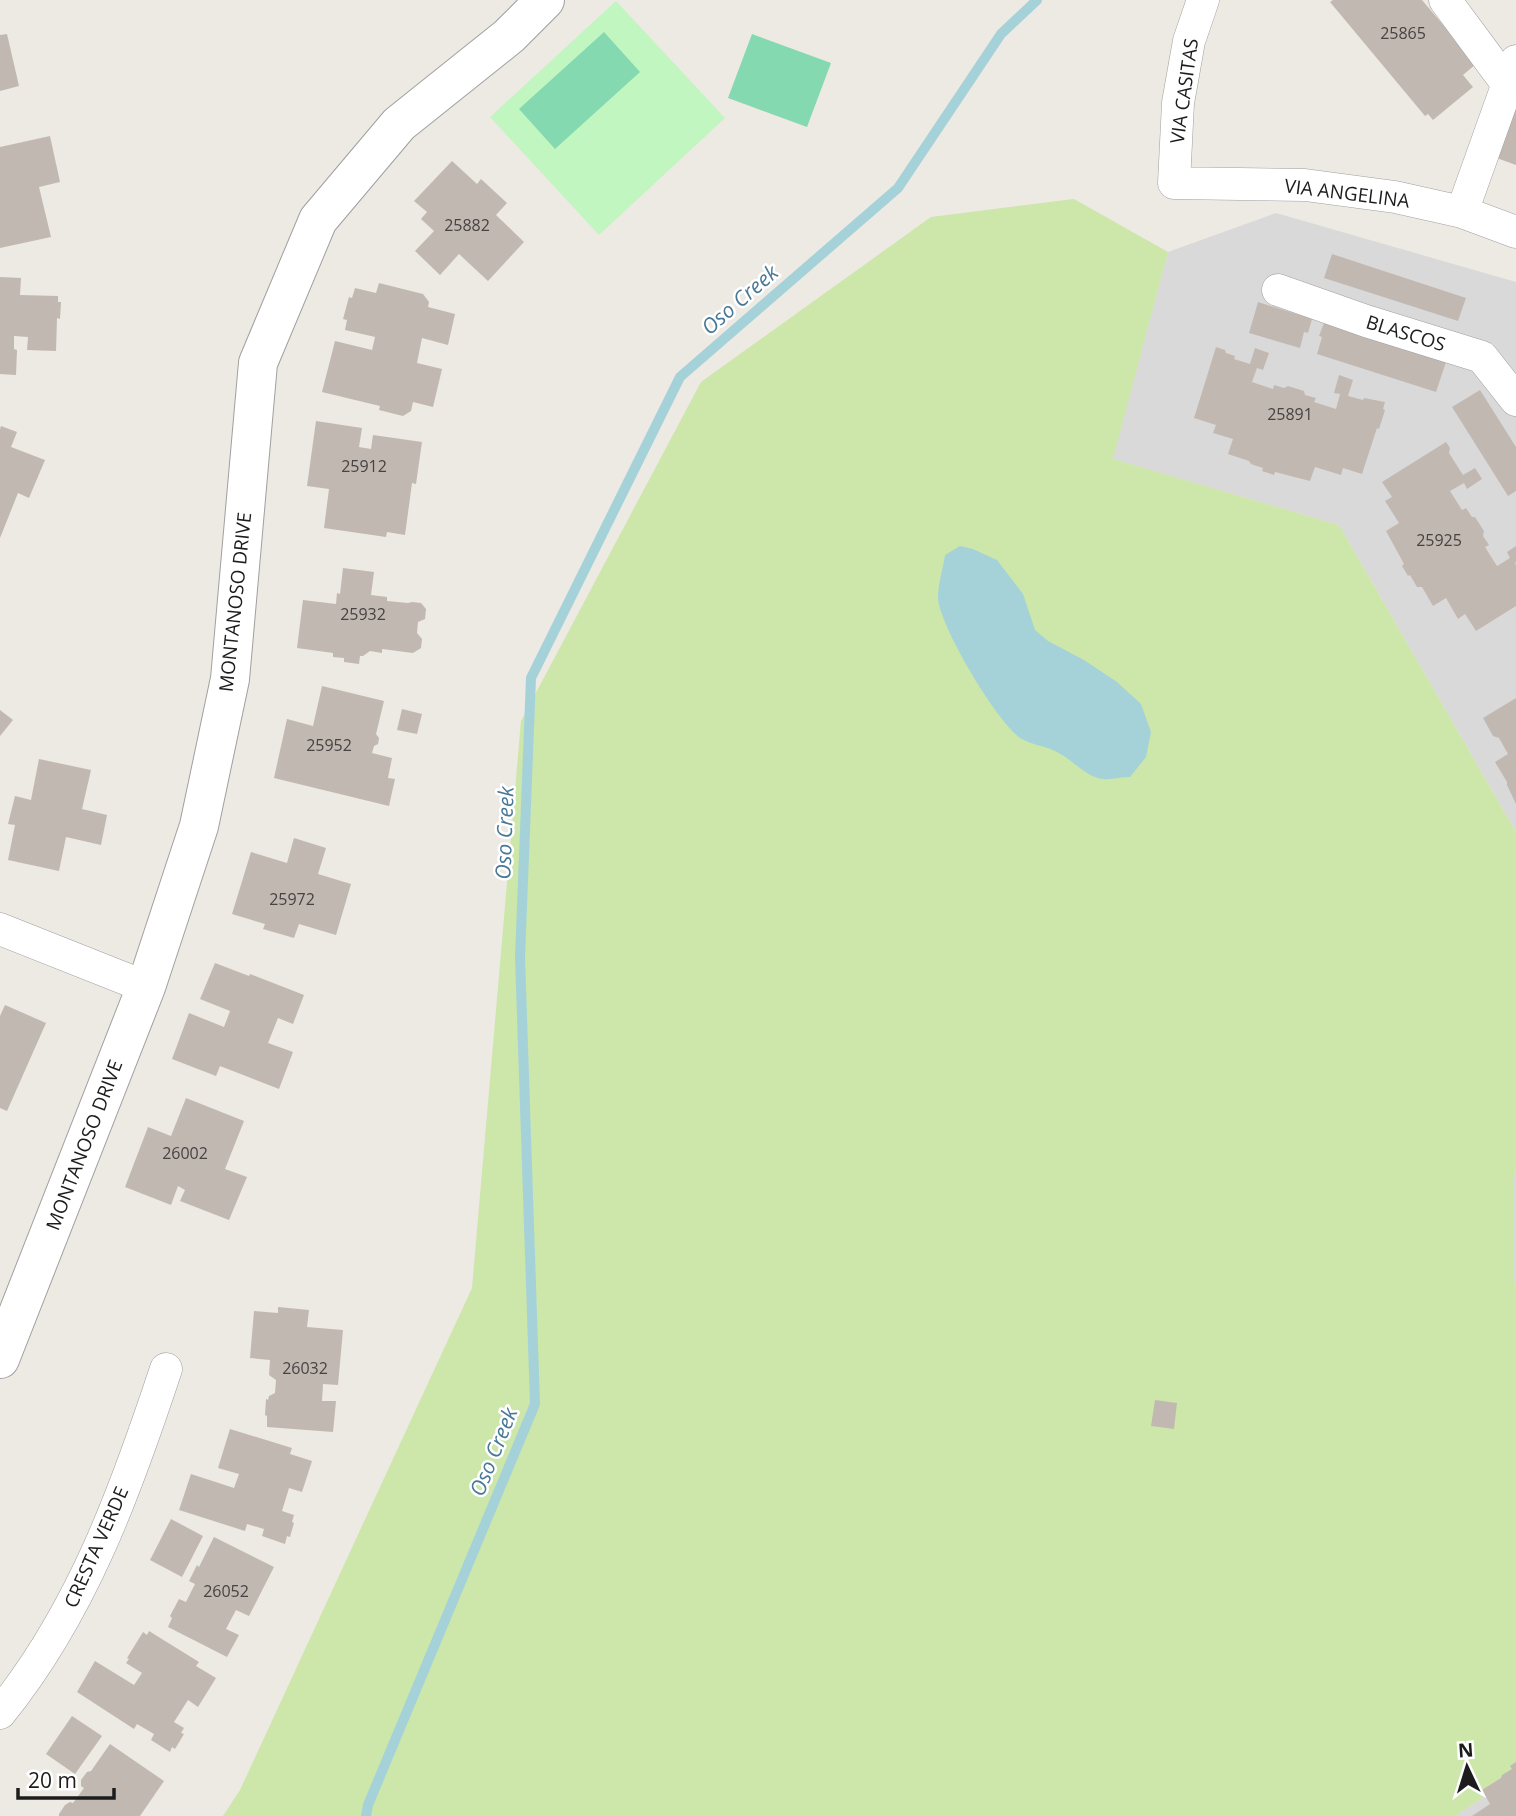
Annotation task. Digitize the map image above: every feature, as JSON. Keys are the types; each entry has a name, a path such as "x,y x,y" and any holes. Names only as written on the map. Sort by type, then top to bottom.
{"street":[{"name":"MONTANOSO DRIVE","path":"0,1359 146,987 199,826 230,679 258,363 318,220 398,124 509,36 545,0"},
{"name":"VIA CASITAS","path":"1174,183 1178,103 1189,41 1203,0"},
{"path":"1445,0 1512,73 1462,212"},
{"name":"VIA ANGELINA","path":"1174,183 1305,185 1395,197 1462,212 1516,232"},
{"name":"BLASCOS","path":"1278,290 1482,357 1516,400"},
{"path":"0,929 146,987"},
{"name":"CRESTA VERDE","path":"0,1713 58,1628 87,1576 138,1453 166,1369"}],"shaded area":[{"path":"1276,213 1516,282 1516,832 1339,525 1112,459 1168,252"},
{"path":"1516,1169 1516,1288 1514,1175"},
{"path":"1516,1776 1516,1816 1455,1816"}],"green space":[{"path":"616,1 725,118 599,235 490,117"},
{"path":"604,32 640,72 555,149 519,109"},
{"path":"752,34 831,63 807,127 728,98"},
{"path":"1074,199 1168,252 1113,459 1339,525 1516,832 1516,1776 1455,1816 223,1816 240,1790 472,1288 521,721 701,382 931,217"}],"water":[{"path":"960,546 997,560 1023,594 1035,630 1048,641 1117,682 1141,704 1151,732 1146,757 1130,777 1096,778 1063,755 1022,739 999,715 971,673 948,629 938,597 945,555"}],"building":[{"path":"1422,0 1476,64 1463,75 1473,87 1433,120 1428,114 1425,116 1330,2"},
{"path":"7,34 19,86 0,91 0,35"},
{"path":"1516,100 1516,165 1494,157"},
{"path":"50,136 60,182 39,187 51,237 0,248 0,147"},
{"path":"452,161 477,184 481,179 507,203 496,215 524,242 488,281 459,254 440,275 415,251 434,231 421,219 427,212 414,201"},
{"path":"1332,254 1466,298 1458,321 1324,278"},
{"path":"0,277 21,278 20,295 58,296 58,302 61,302 60,319 57,318 56,351 27,350 28,337 14,336 14,349 17,350 16,375 0,374"},
{"path":"379,283 423,294 429,302 428,307 455,314 448,345 422,338 417,363 442,369 433,407 413,402 411,411 403,416 379,410 380,406 322,392 335,341 372,350 375,337 345,330 347,320 343,319 349,297 352,298 355,288 376,293"},
{"path":"1258,302 1312,319 1308,333 1304,332 1300,348 1249,333"},
{"path":"1324,323 1446,362 1436,392 1317,354"},
{"path":"1216,347 1235,356 1234,359 1250,364 1255,348 1269,353 1263,370 1257,368 1252,382 1273,389 1274,385 1304,391 1305,395 1316,398 1314,402 1336,409 1340,394 1334,393 1339,375 1353,380 1348,396 1385,402 1379,429 1377,428 1362,474 1343,468 1341,475 1315,467 1310,481 1275,472 1274,475 1262,471 1263,468 1249,461 1228,454 1233,439 1213,433 1216,425 1194,418"},
{"path":"1480,390 1516,447 1516,491 1508,496 1452,407"},
{"path":"316,421 362,428 359,447 371,449 373,435 422,442 416,484 412,483 405,535 387,532 386,537 324,528 329,489 307,486"},
{"path":"1,426 17,432 11,447 45,460 29,498 18,493 0,538 0,429"},
{"path":"1446,442 1450,448 1449,453 1463,475 1475,468 1482,479 1467,489 1464,483 1450,491 1462,510 1466,508 1484,531 1483,536 1489,545 1485,547 1497,566 1510,558 1507,552 1516,546 1516,606 1476,631 1465,614 1458,619 1446,598 1433,606 1422,587 1417,587 1410,575 1408,576 1386,531 1399,523 1385,501 1392,497 1382,482"},
{"path":"343,568 374,572 371,595 387,597 387,601 421,603 426,609 425,619 418,622 417,633 422,639 421,648 413,653 382,649 382,653 370,651 360,656 359,664 344,662 344,658 333,657 333,653 297,648 303,600 336,604"},
{"path":"322,686 384,701 376,734 379,738 378,744 374,746 372,753 392,758 388,778 395,779 389,806 274,778 287,719 313,726"},
{"path":"1516,698 1516,804 1495,762 1508,754 1483,718"},
{"path":"402,709 422,714 417,734 397,730"},
{"path":"0,710 13,720 0,736"},
{"path":"39,759 91,770 82,809 107,815 101,845 66,837 59,871 8,860 15,825 8,824 15,796 31,800"},
{"path":"294,838 326,848 318,874 351,884 336,935 299,924 294,938 263,929 265,924 232,914 251,852 287,863"},
{"path":"215,963 304,995 293,1024 278,1018 268,1043 293,1052 279,1089 220,1066 216,1076 172,1059 189,1013 224,1027 230,1011 200,999"},
{"path":"5,1005 46,1023 7,1111 0,1108 0,1016"},
{"path":"186,1098 244,1121 225,1169 247,1177 229,1220 180,1201 185,1190 178,1186 171,1205 125,1187 148,1127 171,1136"},
{"path":"278,1307 309,1310 307,1327 343,1330 338,1385 323,1384 322,1401 336,1401 333,1432 267,1427 266,1399 275,1393 276,1380 269,1375 270,1360 250,1358 254,1311 278,1313"},
{"path":"1155,1400 1177,1403 1174,1429 1151,1426"},
{"path":"230,1429 292,1448 290,1454 312,1461 302,1492 289,1488 282,1511 294,1515 294,1523 285,1544 262,1536 264,1529 247,1524 245,1531 179,1510 191,1474 234,1488 239,1474 218,1468"},
{"path":"171,1519 203,1536 182,1577 150,1560"},
{"path":"214,1537 274,1567 249,1616 236,1610 226,1629 239,1635 227,1657 168,1627 172,1618 170,1616 179,1599 186,1602 195,1584 189,1581"},
{"path":"149,1631 199,1662 196,1666 216,1678 198,1707 188,1700 174,1722 184,1728 181,1733 184,1734 175,1749 172,1747 170,1752 151,1740 154,1734 137,1724 134,1729 77,1692 95,1661 134,1685 142,1673 126,1663 129,1659 127,1658 143,1632 147,1635"},
{"path":"72,1716 102,1736 75,1774 46,1754"},
{"path":"110,1744 164,1781 140,1816 59,1816 65,1805 73,1803 84,1788 81,1786 81,1780 91,1771"},
{"path":"1516,1762 1516,1816 1472,1816 1490,1804 1482,1790 1512,1769 1510,1766"}],"waterway":[{"name":"Oso Creek","path":"366,1816 368,1805 535,1404 520,957 531,678 680,377 898,188 1001,34 1037,0"}]}
